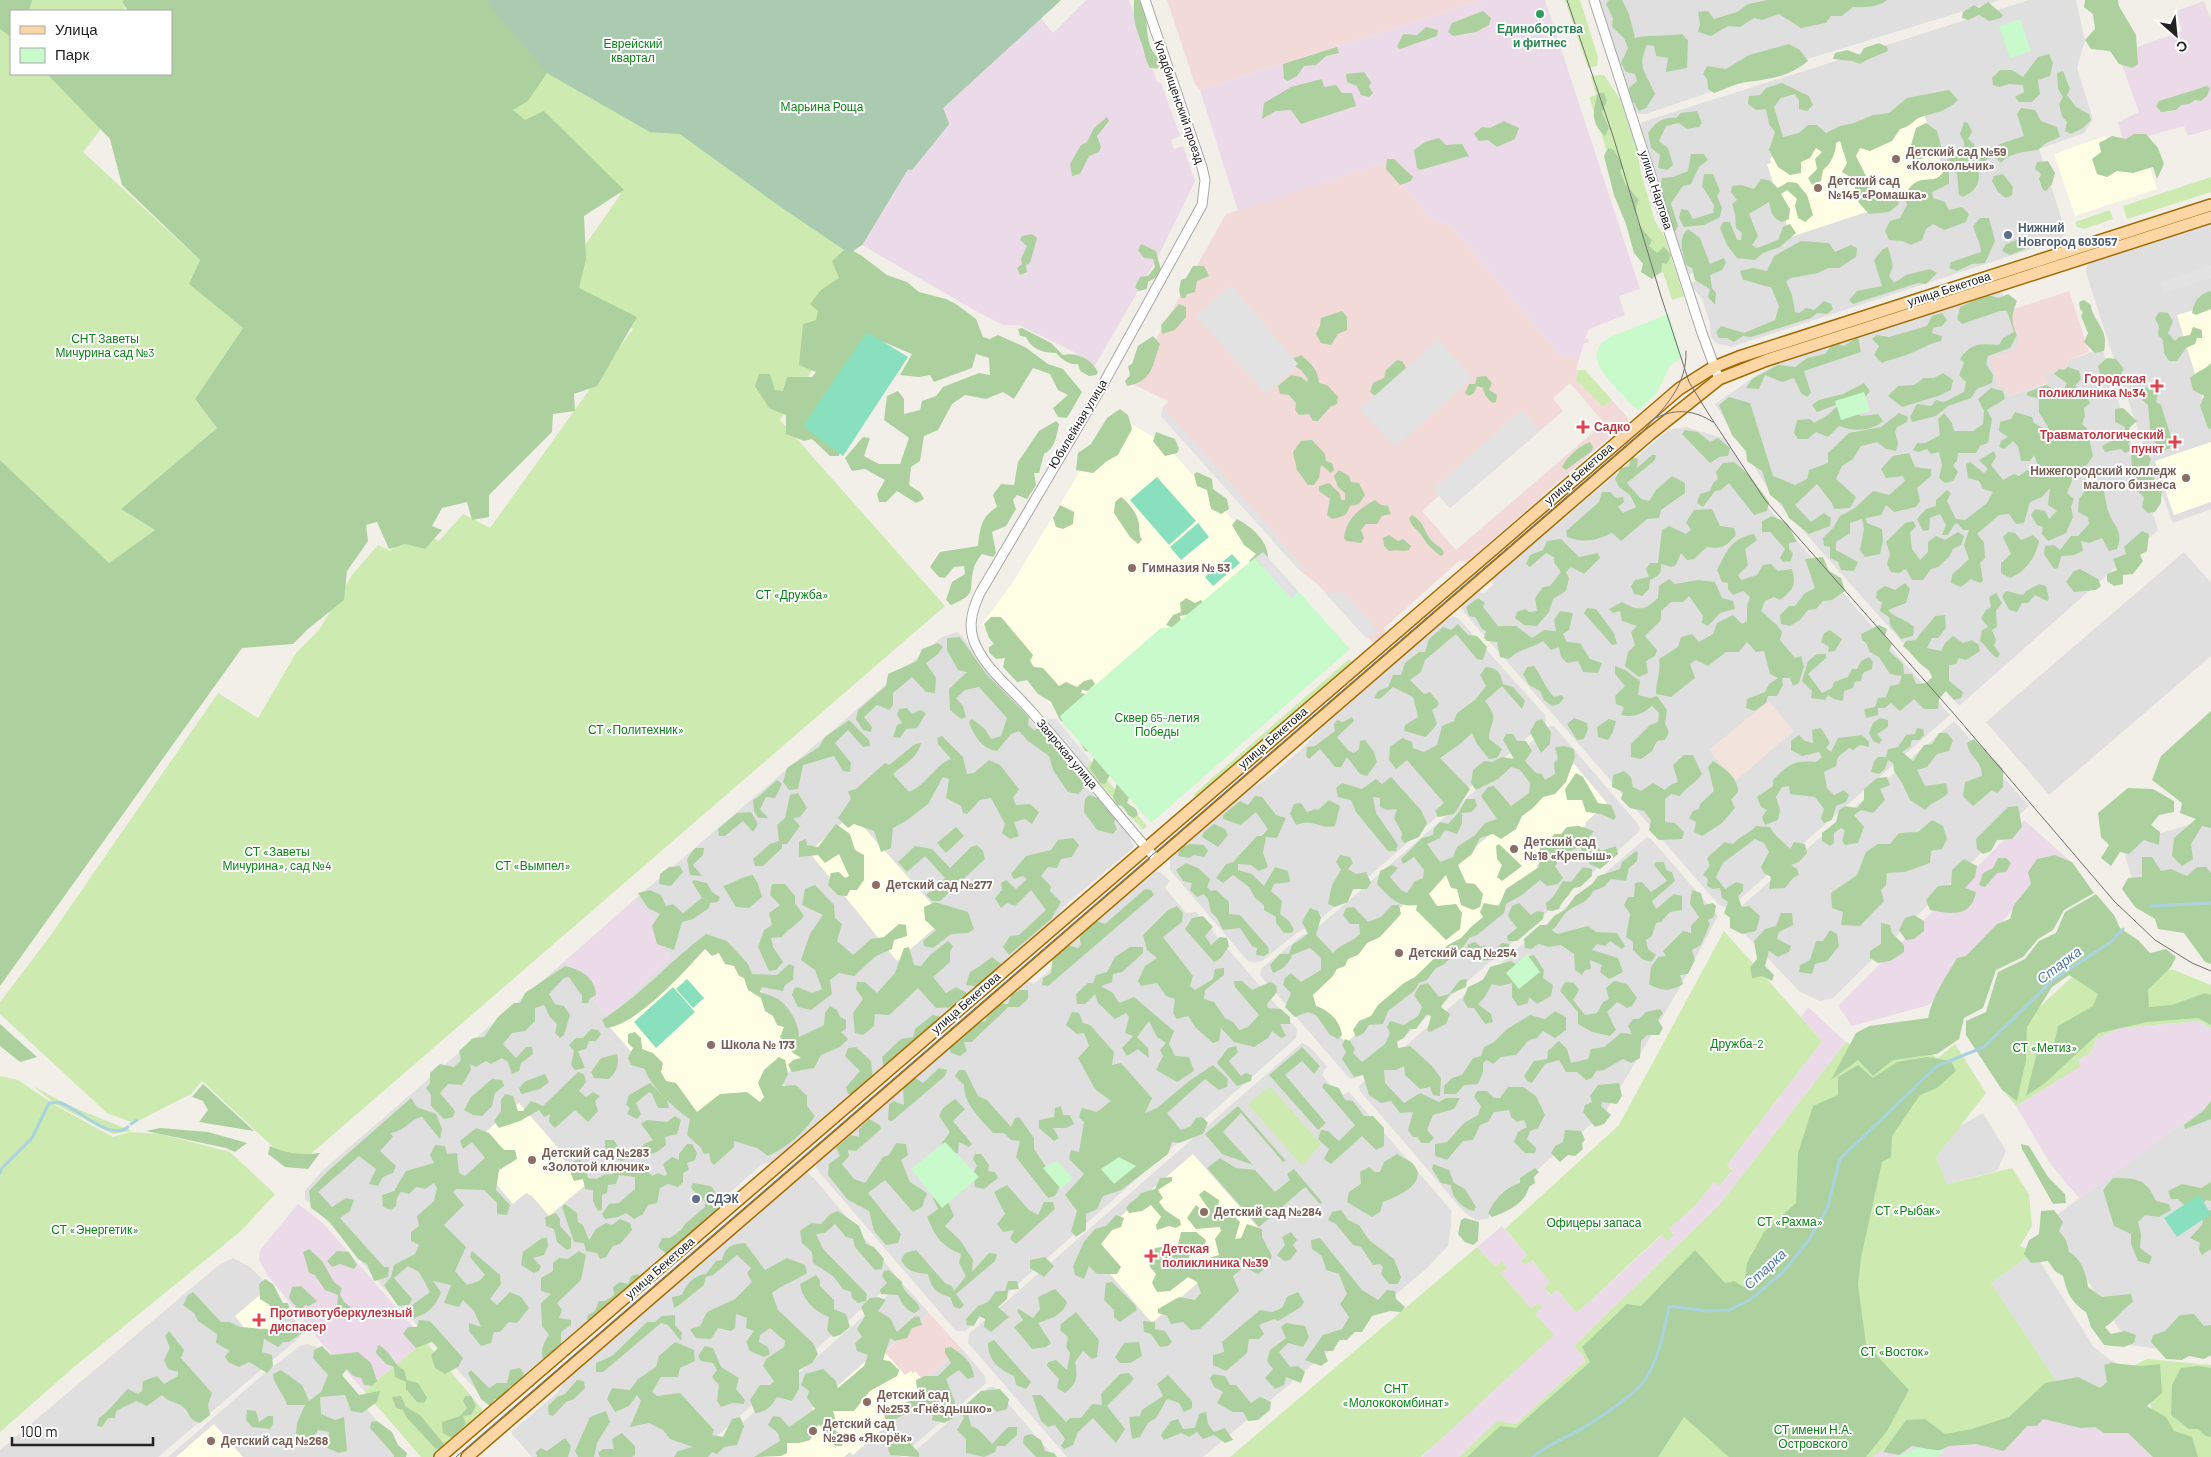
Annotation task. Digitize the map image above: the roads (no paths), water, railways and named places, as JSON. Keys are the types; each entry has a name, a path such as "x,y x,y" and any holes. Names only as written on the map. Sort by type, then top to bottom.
{"main road":[{"name":"улица Бекетова","path":"440,1457 1670,395 1714,368 1739,357 2211,206"},
{"name":"улица Бекетова","path":"467,1457 1650,434 1719,379 1752,365 2211,217"}],"street":[{"name":"Кладбищенский проезд","path":"1144,0 1202,167 1205,180 1202,205"},
{"name":"улица Нартова","path":"1594,0 1719,379"},
{"name":"Юбилейная улица","path":"976,647 971,629 971,617 980,593 1101,388 1202,205"},
{"name":"Заярская улица","path":"976,647 986,662 1031,711 1157,860"}],"waterway":[{"name":"Старка","path":"2151,906 2211,903"},
{"name":"Старка","path":"1533,1457 1545,1448 1597,1419 1641,1385 1656,1358 1669,1306 1708,1311 1729,1310 1751,1299 1784,1271 1808,1241 1827,1209 1840,1159 1937,1066 1984,1047 2054,979 2111,942 2123,929"},
{"path":"0,1173 2,1168 32,1138 49,1103 61,1103 68,1106 104,1128 121,1131 128,1127"},
{"path":"131,1124 137,1120"}],"tram line":[{"path":"1567,0 1613,136 1689,382 1765,500 1955,715 2114,901 2155,940 2192,963 2211,971"},
{"path":"456,1457 1646,428 1668,402 1679,384 1683,374 1686,351"},
{"path":"1656,418 1671,413 1685,412 1699,415 1713,422"}],"place":[{"name":"Единоборства и фитнес","path":"1540,14"},
{"name":"Детский сад №59 «Колокольчик»","path":"1896,159"},
{"name":"Детский сад №145 «Ромашка»","path":"1818,188"},
{"name":"Нижний Новгород 603057","path":"2008,235"},
{"name":"Городская поликлиника №34","path":"2157,386"},
{"name":"Садко","path":"1583,427"},
{"name":"Травматологический пункт","path":"2175,442"},
{"name":"Нижегородский колледж малого бизнеса","path":"2186,478"},
{"name":"Гимназия № 53","path":"1132,568"},
{"name":"Детский сад №18 «Крепыш»","path":"1514,849"},
{"name":"Детский сад №277","path":"876,885"},
{"name":"Детский сад №254","path":"1399,953"},
{"name":"Школа № 173","path":"711,1045"},
{"name":"Детский сад №283 «Золотой ключик»","path":"532,1160"},
{"name":"СДЭК","path":"696,1199"},
{"name":"Детский сад №284","path":"1204,1212"},
{"name":"Детская поликлиника №39","path":"1151,1256"},
{"name":"Противотуберкулезный диспасер","path":"259,1320"},
{"name":"Детский сад №253 «Гнёздышко»","path":"867,1402"},
{"name":"Детский сад №296 «Якорёк»","path":"813,1431"},
{"name":"Детский сад №268","path":"211,1441"}],"park label":[{"name":"Еврейский квартал","path":"633,51"},
{"name":"Марьина Роща","path":"822,107"},
{"name":"СНТ Заветы Мичурина сад №3","path":"105,346"},
{"name":"СТ «Дружба»","path":"792,595"},
{"name":"Сквер 65-летия Победы","path":"1157,725"},
{"name":"СТ «Политехник»","path":"636,730"},
{"name":"СТ «Заветы Мичурина», сад №4","path":"277,859"},
{"name":"СТ «Вымпел»","path":"533,866"},
{"name":"Дружба-2","path":"1737,1044"},
{"name":"СТ «Метиз»","path":"2045,1048"},
{"name":"СТ «Рыбак»","path":"1908,1211"},
{"name":"СТ «Рахма»","path":"1790,1222"},
{"name":"Офицеры запаса","path":"1594,1223"},
{"name":"СТ «Энергетик»","path":"95,1230"},
{"name":"СТ «Восток»","path":"1895,1352"},
{"name":"СНТ «Молококомбинат»","path":"1396,1396"},
{"name":"СТ имени Н.А. Островского","path":"1813,1437"}]}
